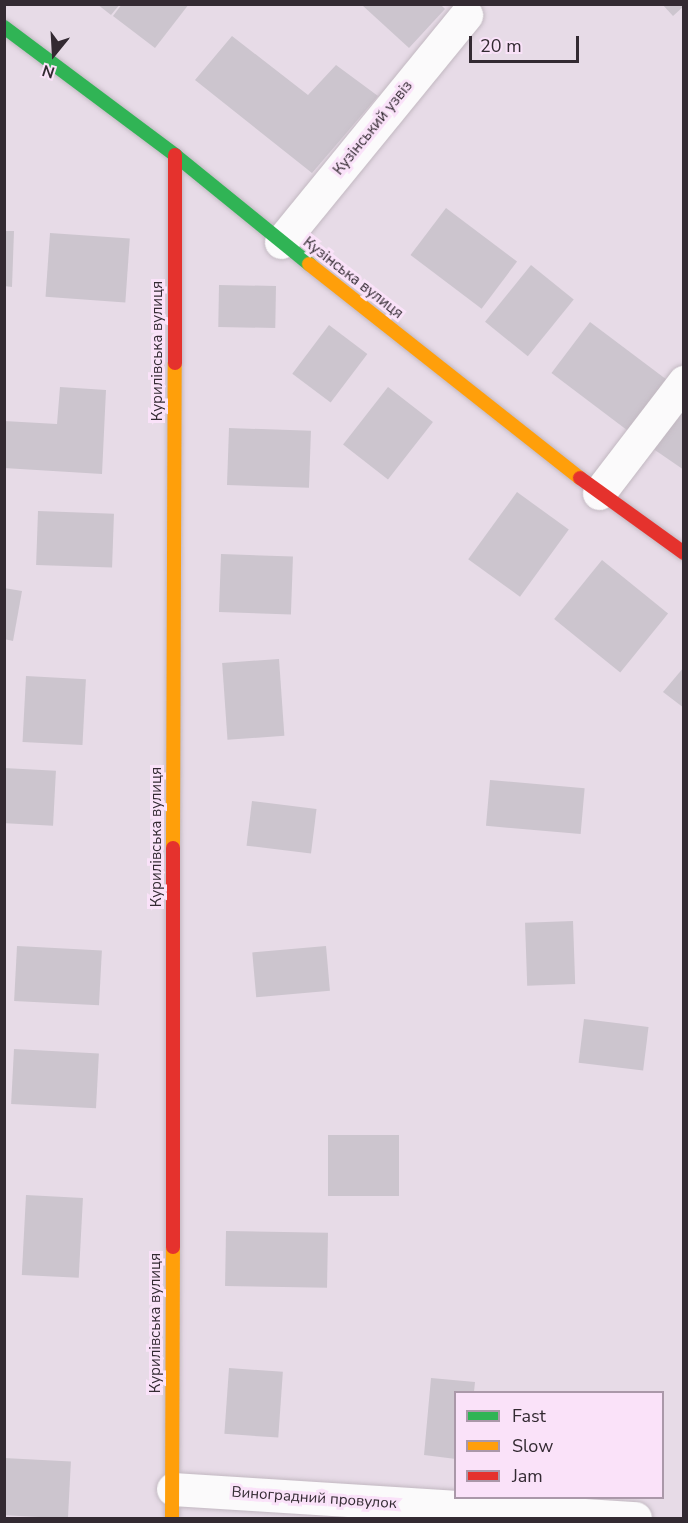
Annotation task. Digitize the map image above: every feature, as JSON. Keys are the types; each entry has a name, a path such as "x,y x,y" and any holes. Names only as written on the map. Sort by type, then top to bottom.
{"main road":[{"name":"Кузінська вулиця","path":"4,27 175,155 281,242 599,493 684,553"},
{"name":"Курилівська вулиця","path":"172,1504 175,155"}],"street":[{"name":"Кузінський узвіз","path":"281,242 466,15"},
{"path":"599,493 684,382"},
{"name":"Виноградний провулок","path":"172,1504 635,1518"}],"building":[{"path":"97,4 120,4 111,15"},
{"path":"122,4 189,4 155,48 113,16"},
{"path":"662,4 684,4 684,6 673,16"},
{"path":"362,5 441,5 445,9 409,48"},
{"path":"232,36 308,95 336,65 378,96 312,173 195,80"},
{"path":"446,208 517,262 482,309 410,255"},
{"path":"4,231 14,231 12,287 4,286"},
{"path":"50,233 130,239 125,302 46,297"},
{"path":"531,265 574,300 528,356 485,322"},
{"path":"219,285 276,286 275,328 218,327"},
{"path":"590,322 669,382 631,433 551,373"},
{"path":"329,325 367,354 331,403 292,374"},
{"path":"60,387 106,390 102,474 4,468 4,421 57,424"},
{"path":"388,387 433,422 388,480 343,445"},
{"path":"684,403 684,470 652,448"},
{"path":"229,428 311,431 309,488 227,485"},
{"path":"517,492 569,530 520,597 468,559"},
{"path":"38,511 114,514 112,568 36,565"},
{"path":"221,554 293,557 291,614 219,612"},
{"path":"602,560 668,613 620,673 554,619"},
{"path":"4,588 22,591 13,641 4,639"},
{"path":"279,659 284,736 228,740 222,663"},
{"path":"684,667 684,708 663,692"},
{"path":"26,676 86,679 82,745 23,742"},
{"path":"4,768 56,771 53,826 4,823"},
{"path":"490,780 585,788 581,834 486,826"},
{"path":"252,801 317,809 311,854 247,846"},
{"path":"573,921 575,984 527,986 525,923"},
{"path":"17,946 102,950 99,1005 14,1001"},
{"path":"326,946 330,991 256,997 252,952"},
{"path":"584,1019 649,1027 643,1071 579,1063"},
{"path":"14,1049 99,1053 96,1108 11,1104"},
{"path":"328,1135 399,1135 399,1196 328,1196"},
{"path":"26,1195 83,1198 79,1278 22,1275"},
{"path":"226,1231 328,1233 327,1288 225,1286"},
{"path":"229,1368 283,1372 278,1438 224,1434"},
{"path":"431,1378 475,1382 474,1391 454,1391 454,1459 424,1455"},
{"path":"4,1458 71,1462 68,1518 4,1515"}],"traffic: fast":[{"path":"4,27 175,155 309,264"}],"traffic: slow":[{"path":"309,264 580,478"},
{"path":"173,848 175,363"},
{"path":"172,1518 173,1247"}],"traffic: jam":[{"path":"175,155 175,363"},
{"path":"580,478 684,553"},
{"path":"173,848 173,1247"}]}
